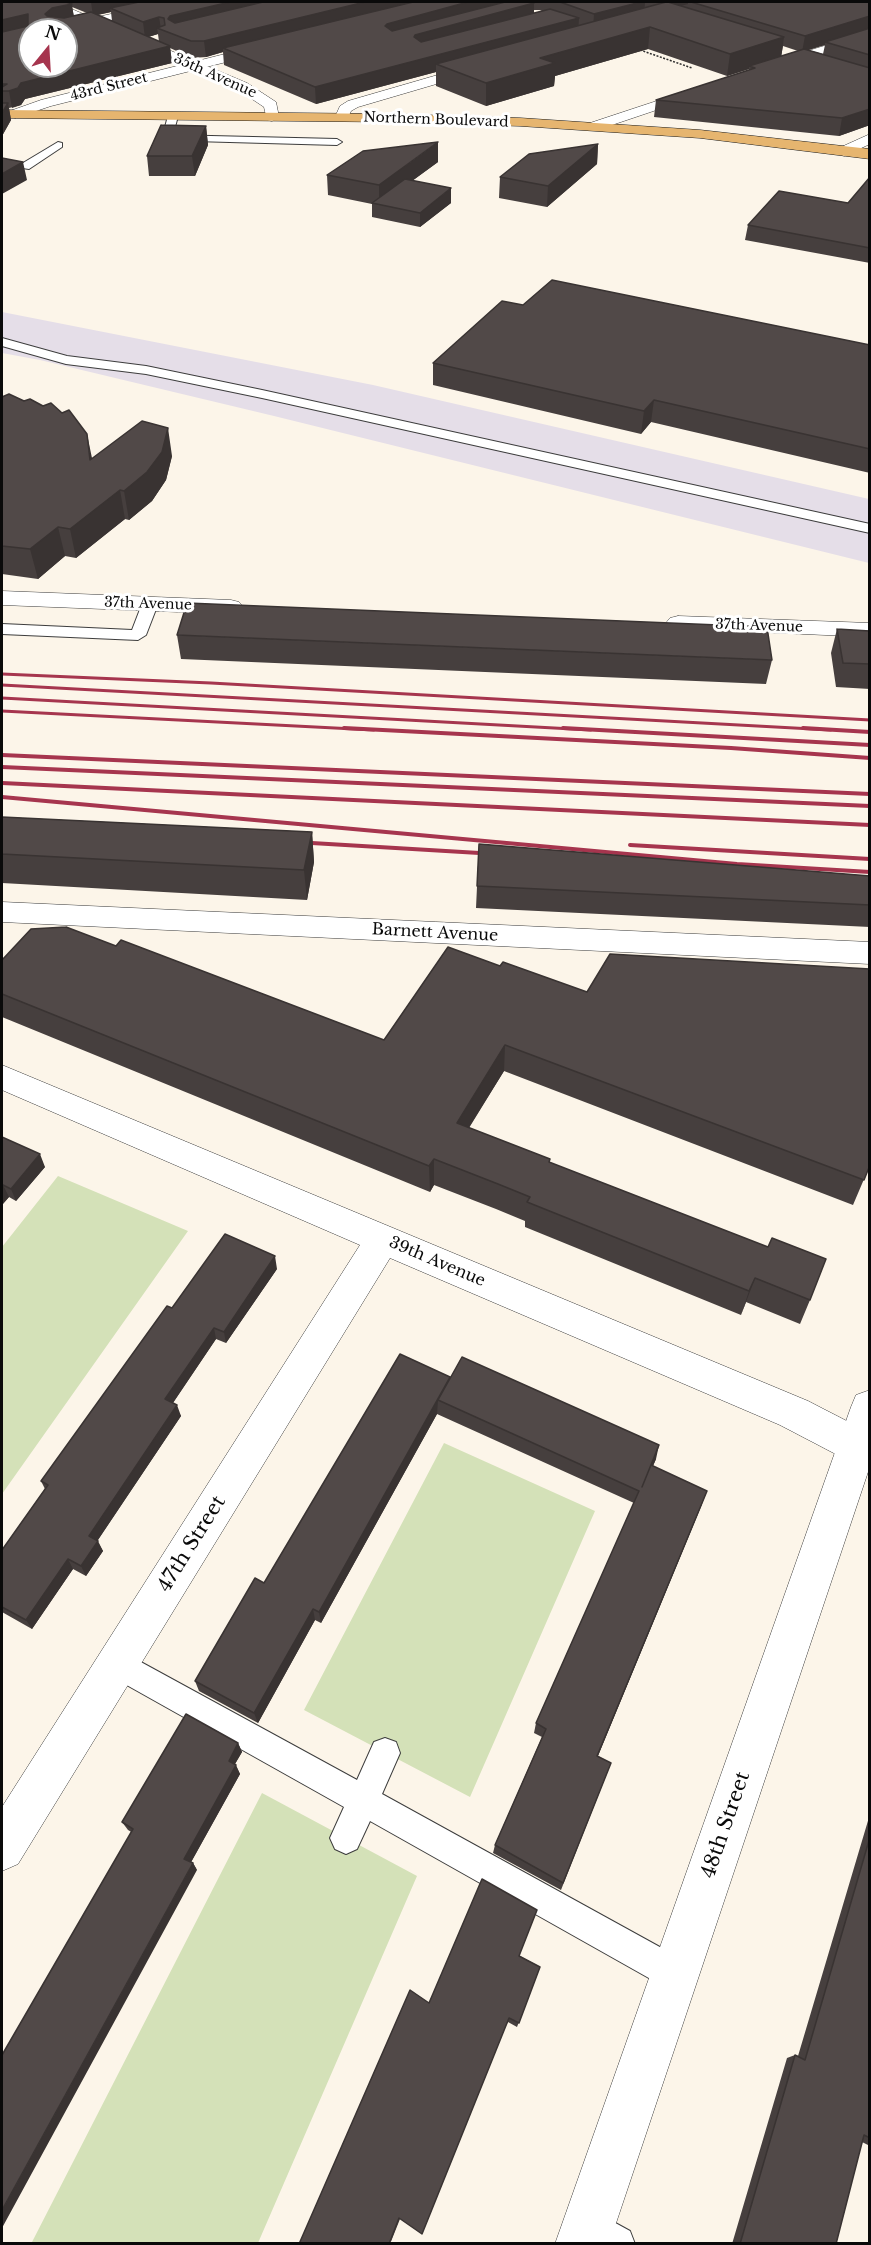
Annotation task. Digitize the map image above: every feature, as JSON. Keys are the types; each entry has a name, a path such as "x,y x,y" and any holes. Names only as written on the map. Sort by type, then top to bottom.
{"main road":[{"name":"Northern Boulevard","path":"8,114 456,119 700,134 870,154"}],"street":[{"name":"35th Avenue","path":"46,2 242,86 266,100 273,109 272,117"},
{"path":"78,25 180,2"},
{"path":"763,70 870,36"},
{"name":"43rd Street","path":"8,114 278,44"},
{"path":"776,51 824,66"},
{"path":"342,117 345,109 353,104 492,64"},
{"path":"595,126 730,81"},
{"path":"844,151 870,138"},
{"name":"37th Avenue","path":"2,598 258,608"},
{"name":"37th Avenue","path":"659,623 870,630"},
{"name":"Barnett Avenue","path":"2,912 870,953"},
{"name":"39th Avenue","path":"2,1077 794,1413 865,1436"},
{"name":"47th Street","path":"2,1848 383,1239"},
{"name":"48th Street","path":"596,2238 675,1974 865,1436"}],"lane":[{"path":"140,43 157,39"},
{"path":"173,116 170,127 162,138 337,142"},
{"path":"2,162 25,167 58,145"},
{"path":"2,342 66,360 146,370 262,394 870,529"},
{"path":"2,629 138,635 150,604"},
{"path":"117,1664 675,1974"},
{"path":"346,1838 385,1753"}],"path":[{"path":"634,48 730,81"}],"shaded area":[{"path":"2,312 373,385 869,499 869,563 274,416 2,353"}],"green space":[{"path":"58,1176 188,1231 2,1494 2,1247"},
{"path":"444,1443 595,1511 470,1797 304,1710"},
{"path":"262,1793 417,1876 258,2243 31,2244"}],"building":[{"path":"2,2 66,2 72,4 52,8 45,14 64,18 28,18 28,14 2,20"},
{"path":"139,2 230,2 170,16 168,19 175,23 263,2 365,2 204,41 191,41 157,28 165,25 164,18 159,17 143,22 110,8"},
{"path":"413,2 468,2 385,26 392,31 505,2 534,3 415,35 414,37 421,42 550,9 579,18 315,87 223,48"},
{"path":"560,2 641,2 594,14"},
{"path":"666,2 784,37 730,54 650,27 540,58 555,63 486,83 436,64"},
{"path":"691,2 870,2 870,16 805,36"},
{"path":"91,12 170,46 78,69 78,18 64,18"},
{"path":"18,28 18,78 41,78 21,83 18,88 9,91 2,91 2,87 7,84 2,84 2,32"},
{"path":"870,28 870,55 825,42"},
{"path":"804,49 870,68 870,109 842,118 656,100 755,68 749,66"},
{"path":"2,103 8,103 2,113"},
{"path":"161,125 206,126 192,156 147,156"},
{"path":"438,142 379,185 327,175 363,151"},
{"path":"598,144 548,186 500,177 529,154"},
{"path":"2,158 23,162 2,174"},
{"path":"870,177 870,248 748,225 779,191 848,203"},
{"path":"405,179 451,188 420,213 372,203"},
{"path":"552,280 870,345 870,449 654,400 644,411 433,363 502,301 523,305"},
{"path":"9,394 24,401 30,399 43,406 51,403 62,413 69,410 87,434 90,460 142,421 168,428 162,452 147,472 70,529 58,527 30,549 2,546 2,397"},
{"path":"187,603 767,627 772,660 177,635"},
{"path":"837,629 870,631 870,664 843,663"},
{"path":"2,817 312,832 304,870 2,854"},
{"path":"479,844 870,876 870,905 477,886"},
{"path":"66,927 116,946 121,940 384,1040 448,947 500,966 503,962 587,992 610,954 870,969 870,1165 864,1180 505,1045 457,1123 550,1159 549,1162 768,1247 772,1238 826,1259 810,1300 755,1278 749,1291 527,1202 530,1197 498,1184 434,1159 429,1166 2,994 2,960 31,929"},
{"path":"2,1137 40,1154 11,1189 3,1185 2,1187"},
{"path":"225,1234 275,1256 224,1332 214,1328 165,1399 177,1405 89,1536 98,1541 81,1566 68,1559 26,1620 2,1607 2,1550 48,1485 41,1481 167,1306 172,1308"},
{"path":"400,1354 450,1377 319,1612 313,1609 254,1713 195,1681 255,1578 264,1583"},
{"path":"462,1357 659,1445 642,1487 651,1465 707,1491 597,1756 611,1763 563,1883 495,1845 546,1729 536,1723 639,1491 438,1400"},
{"path":"186,1714 238,1743 229,1761 236,1765 184,1859 193,1863 2,2210 2,2055 133,1829 122,1822"},
{"path":"870,1837 870,2138 864,2135 836,2244 740,2244 795,2055 805,2060"},
{"path":"482,1879 537,1910 519,1956 540,1967 519,2023 509,2018 422,2234 399,2218 389,2244 299,2244 410,1990 429,2003"}],"railway":[{"path":"2,674 211,683 870,720"},
{"path":"2,685 831,730"},
{"path":"2,698 591,730"},
{"path":"2,711 374,730"},
{"path":"344,728 731,748 870,758"},
{"path":"563,728 870,745"},
{"path":"803,728 870,732"},
{"path":"2,755 870,794"},
{"path":"2,767 870,806"},
{"path":"2,783 870,825"},
{"path":"2,797 737,864 870,872"},
{"path":"295,842 496,854"},
{"path":"630,845 870,859"}]}
